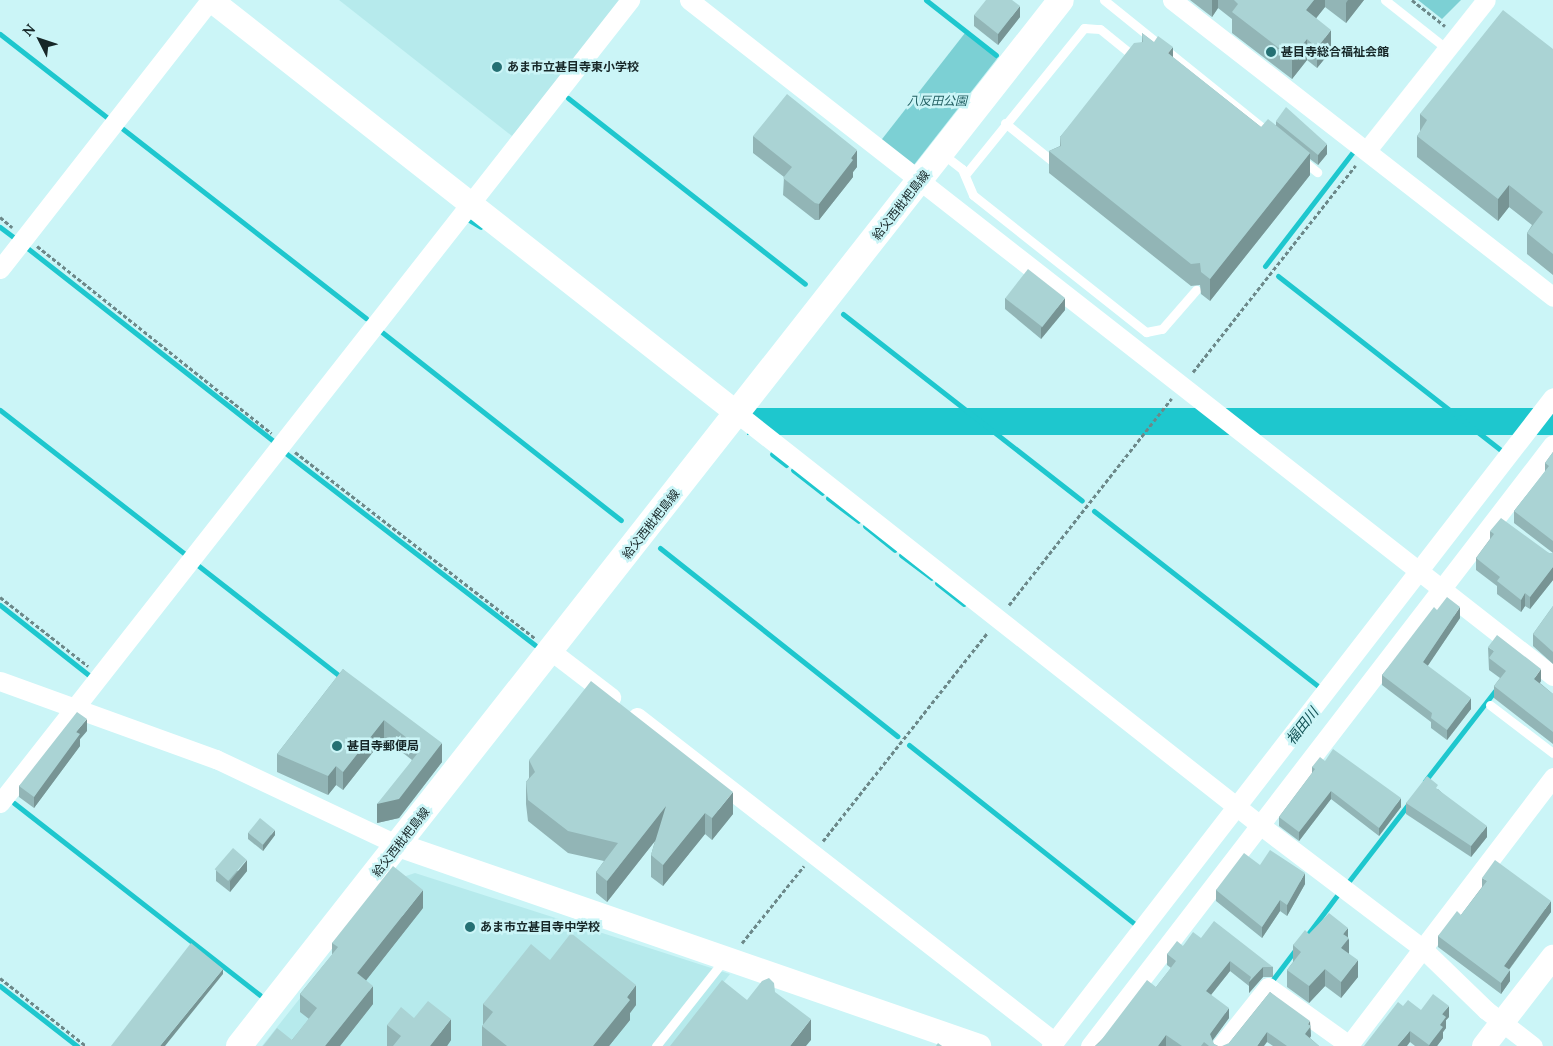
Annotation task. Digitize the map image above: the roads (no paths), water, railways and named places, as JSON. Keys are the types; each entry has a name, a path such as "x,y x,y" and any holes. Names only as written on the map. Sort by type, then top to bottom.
{"main road":[{"name":"給父西枇杷島線","path":"239,1046 738,414 1061,0"}],"street":[{"path":"0,269 210,0 1260,825 1422,948 1502,1023 1533,1046"},
{"path":"1,803 630,0"},
{"path":"689,0 1553,676"},
{"path":"1172,0 1367,150 1553,297"},
{"path":"1367,150 1486,0"},
{"path":"551,651 813,854 1053,1044 1420,572 1553,397"},
{"path":"1090,1046 1441,590 1500,520 1553,444"},
{"path":"0,681 216,758 398,845 979,1046"},
{"path":"1221,1046 1268,988 1349,1045 1553,777"},
{"path":"1484,1046 1553,956"}],"lane":[{"path":"1104,0 1279,141"},
{"path":"1384,0 1452,42"},
{"path":"964,175 1084,28 1100,29 1138,60"},
{"path":"1005,123 1056,164"},
{"path":"941,153 962,169 973,195 1146,332 1162,329 1196,290"},
{"path":"1294,154 1317,172"},
{"path":"1490,705 1553,753"},
{"path":"656,1046 726,960"}],"waterway":[{"path":"926,0 996,55"},
{"path":"0,34 108,118"},
{"path":"568,98 805,284"},
{"path":"123,129 366,318"},
{"path":"1265,266 1355,149"},
{"path":"466,218 481,227"},
{"path":"0,227 16,239"},
{"path":"26,247 275,442"},
{"path":"1278,276 1501,450"},
{"path":"843,314 1082,501"},
{"path":"378,329 621,520"},
{"path":"0,410 185,554"},
{"path":"283,451 535,645"},
{"path":"772,454 786,465"},
{"path":"793,470 822,493"},
{"path":"828,498 858,521"},
{"path":"1094,511 1318,686"},
{"path":"865,526 895,550"},
{"path":"660,548 897,736"},
{"path":"901,555 931,578"},
{"path":"195,563 342,678"},
{"path":"937,583 964,604"},
{"path":"0,605 90,676"},
{"path":"1425,781 1498,687"},
{"path":"909,745 1135,924"},
{"path":"1349,881 1410,802"},
{"path":"14,803 260,995"},
{"path":"1305,938 1338,894"},
{"path":"1271,982 1296,949"},
{"path":"0,986 77,1046"}],"place":[{"name":"甚目寺総合福祉会館","path":"1271,52"},
{"name":"あま市立甚目寺東小学校","path":"497,67"},
{"name":"甚目寺郵便局","path":"337,746"},
{"name":"あま市立甚目寺中学校","path":"470,927"}],"park label":[{"name":"八反田公園","path":"937,101"}],"water label":[{"name":"福田川","path":"1302,726"}]}
